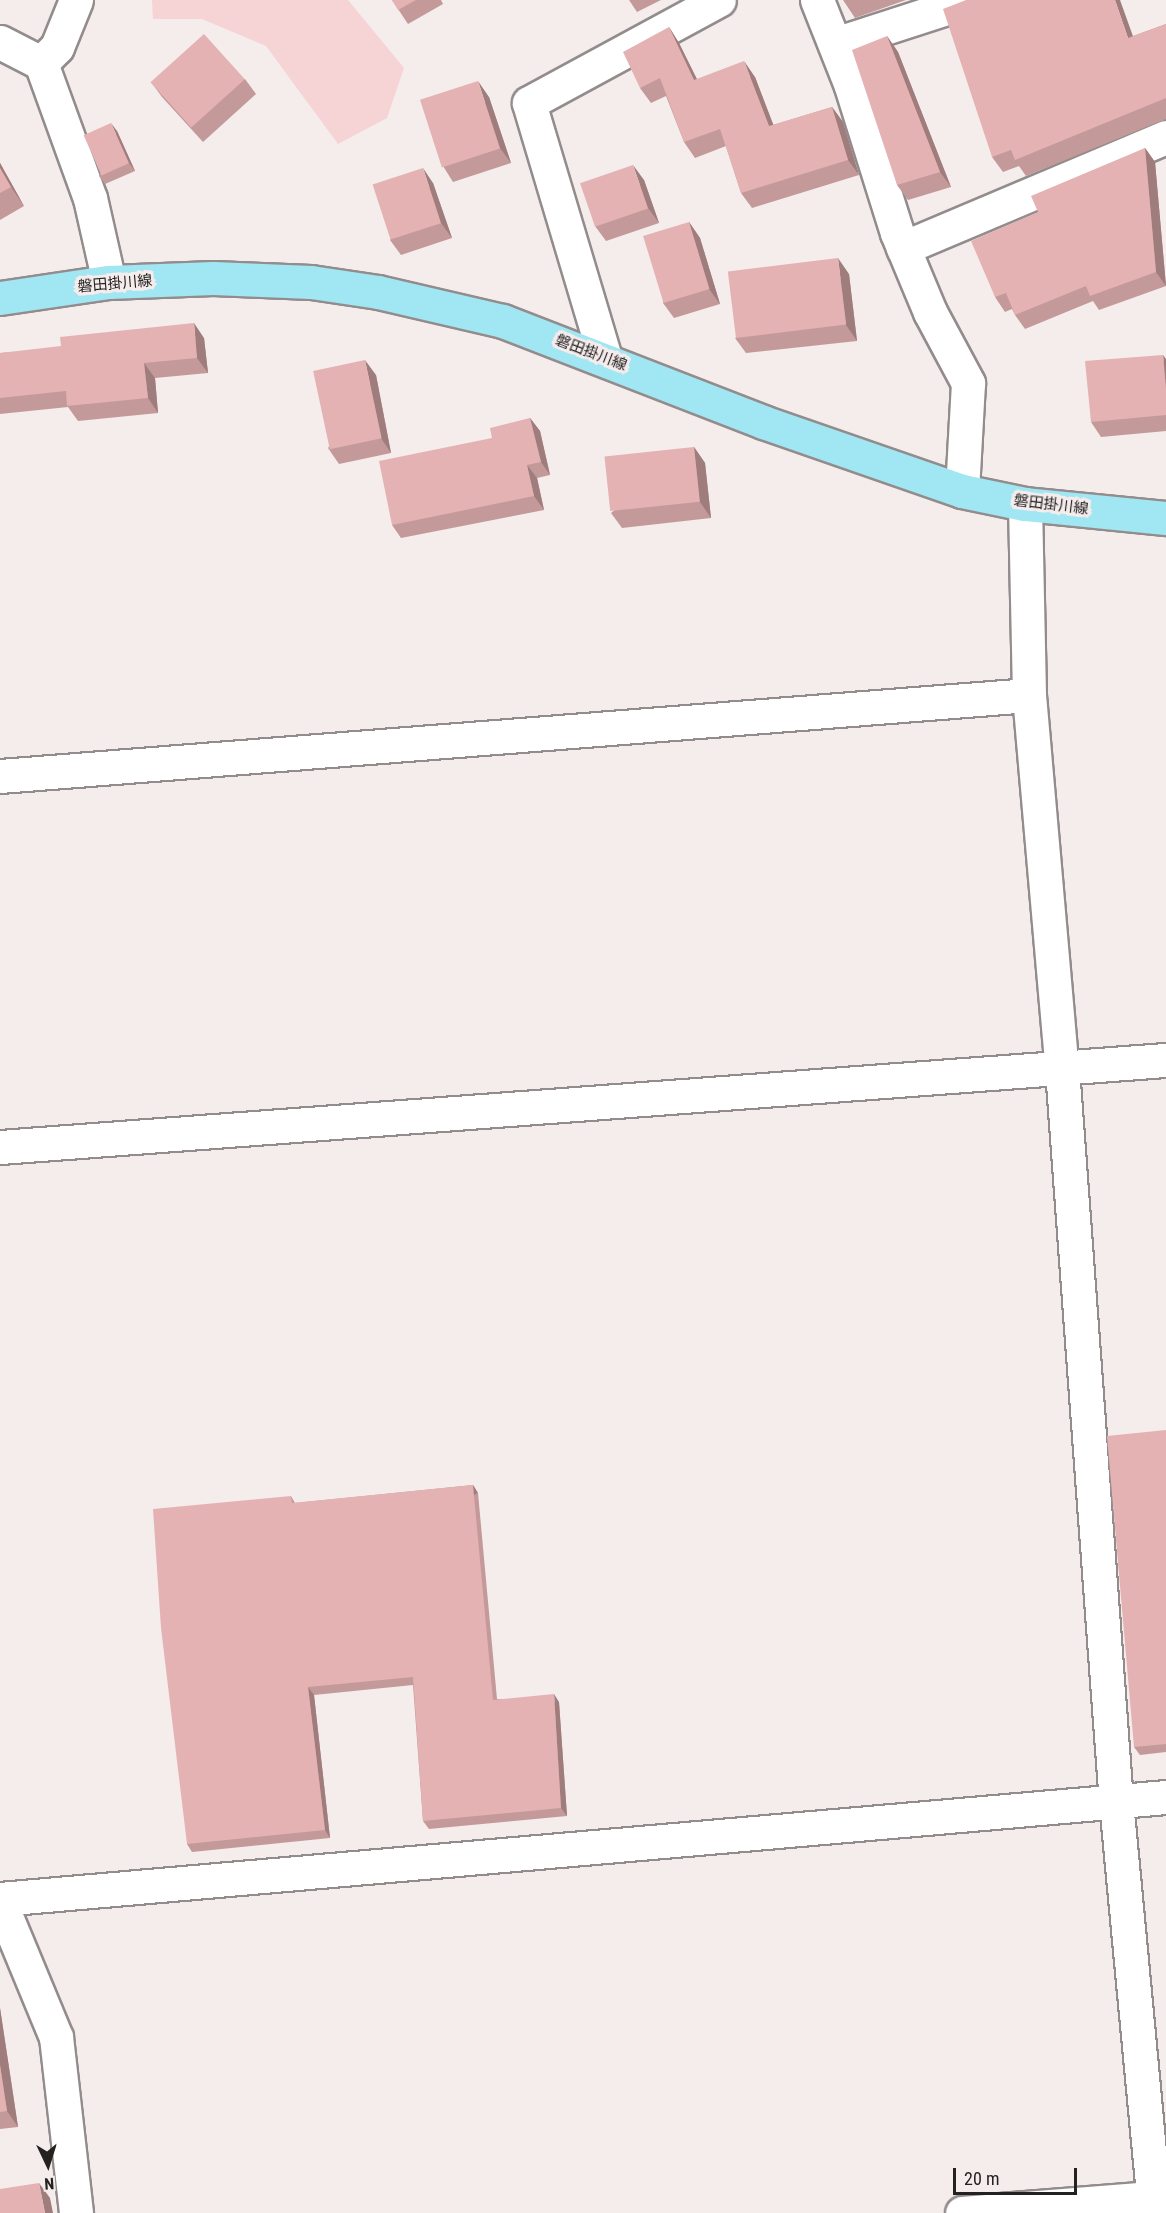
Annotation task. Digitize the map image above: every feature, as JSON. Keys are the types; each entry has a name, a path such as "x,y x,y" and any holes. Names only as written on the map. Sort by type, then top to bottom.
{"main road":[{"name":"磐田掛川線","path":"0,298 109,282 213,278 311,282 378,292 503,321 605,358 763,422 962,491 1025,504 1166,518"}],"street":[{"path":"41,63 57,47 76,0"},
{"path":"605,358 529,103 719,0"},
{"path":"817,0 835,44 903,249 930,312 968,383 962,491"},
{"path":"835,44 970,0"},
{"path":"0,42 41,63 90,198 109,282"},
{"path":"903,249 1166,137"},
{"path":"962,2213 1155,2205 1116,1802 1062,1069 1029,695 1025,504"},
{"path":"0,776 1029,695"},
{"path":"0,1147 1166,1060"},
{"path":"76,2213 56,2037 0,1900 1166,1797"}],"shaded area":[{"path":"152,0 348,0 404,68 387,118 338,144 266,46 202,19 153,19"}],"building":[{"path":"392,0 416,0 398,10"},
{"path":"966,0 1115,0 1128,38 1166,24 1166,98 1015,160 1011,150 992,157 943,9"},
{"path":"669,27 694,80 744,61 769,126 832,107 848,160 741,193 720,129 684,142 660,78 640,88 623,52"},
{"path":"204,34 245,79 191,128 150,82"},
{"path":"887,36 940,172 897,185 852,50"},
{"path":"478,81 500,149 442,167 420,100"},
{"path":"111,123 129,163 101,175 84,135"},
{"path":"1145,148 1156,272 1090,296 1086,286 1015,315 1006,293 995,297 971,241 1038,212 1031,196"},
{"path":"633,165 648,208 595,227 580,183"},
{"path":"0,168 11,187 0,193"},
{"path":"423,168 441,223 391,240 373,184"},
{"path":"689,222 709,289 664,303 643,236"},
{"path":"838,258 846,325 736,338 728,272"},
{"path":"194,323 197,358 144,363 148,398 67,406 66,391 0,398 0,353 61,346 60,337"},
{"path":"1163,355 1166,415 1091,422 1085,361"},
{"path":"365,360 382,438 330,449 313,371"},
{"path":"530,418 541,462 527,465 534,496 392,525 379,461 492,438 490,428"},
{"path":"694,447 700,502 610,511 604,456"},
{"path":"1166,1430 1166,1744 1134,1747 1107,1436"},
{"path":"473,1485 493,1700 554,1694 561,1808 423,1821 413,1677 308,1687 325,1830 187,1844 161,1628 153,1509 291,1496 292,1503"},
{"path":"0,2065 7,2111 0,2112"},
{"path":"39,2183 45,2213 0,2213 0,2189"}]}
